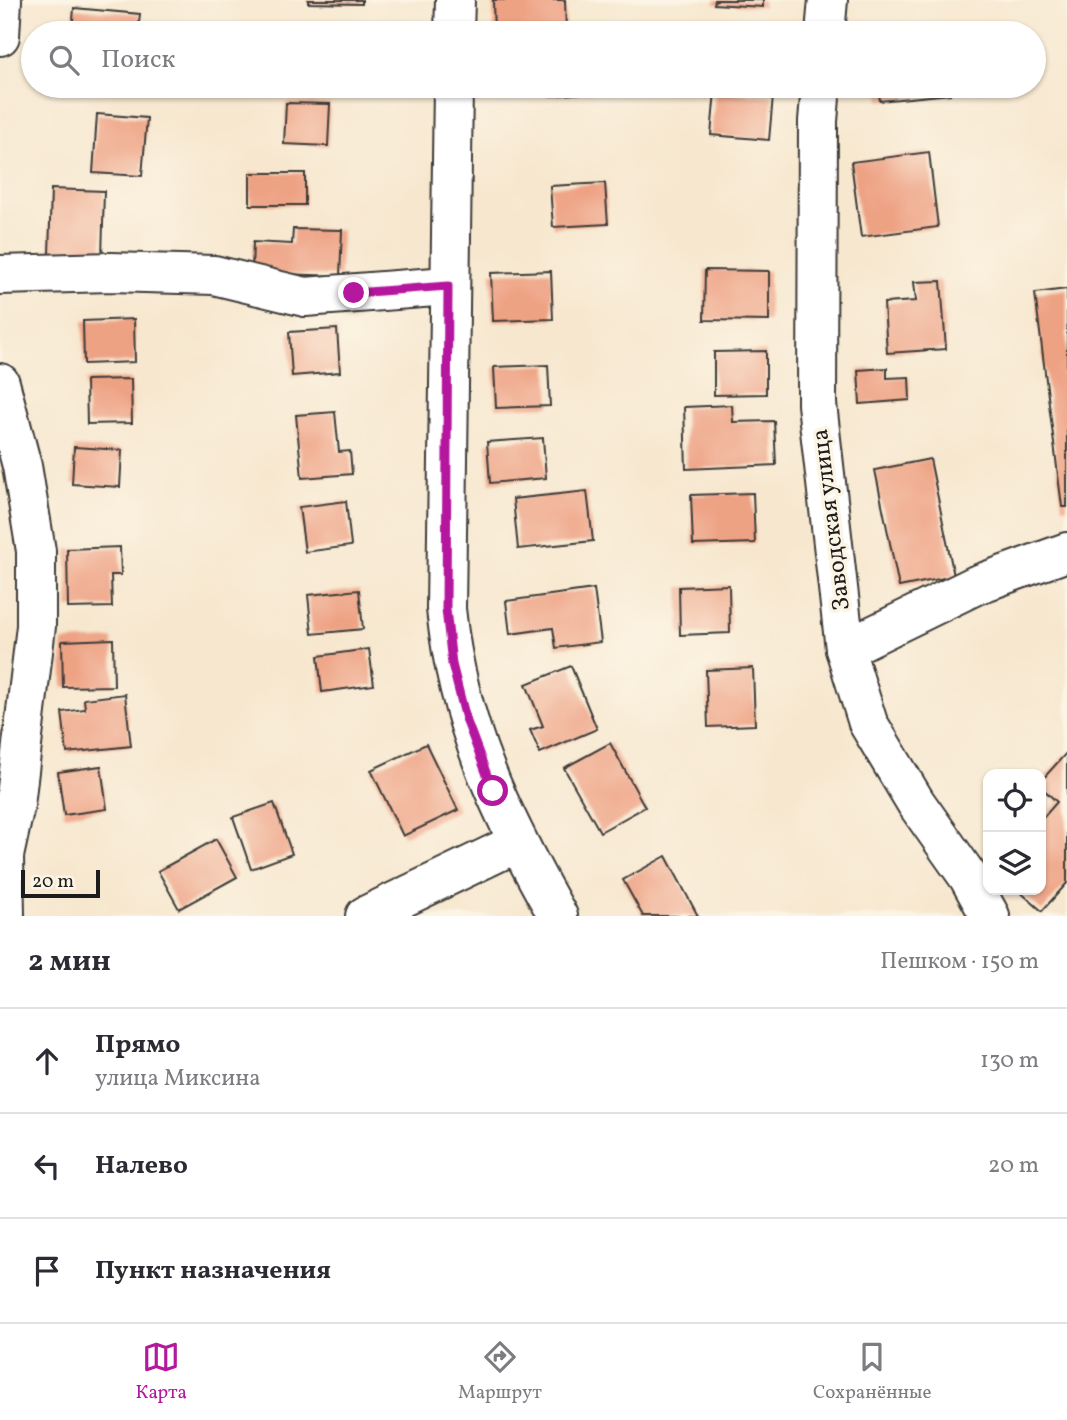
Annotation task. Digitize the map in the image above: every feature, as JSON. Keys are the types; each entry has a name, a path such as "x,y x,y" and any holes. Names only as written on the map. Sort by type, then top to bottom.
{"street":[{"path":"0,36 2,0"},
{"path":"454,21 455,0"},
{"path":"826,21 828,0"},
{"path":"453,98 448,286 446,609 452,664 466,719 517,843 558,916"},
{"name":"Заводская улица","path":"820,98 817,404 845,649 868,723 916,803 969,878 990,916"},
{"path":"0,275 111,272 214,275 305,297 448,286"},
{"path":"0,383 22,466 36,551 33,665 15,805 4,856 5,916"},
{"path":"845,649 976,585 1067,552"},
{"path":"365,916 517,843"}],"building":[{"path":"308,0 362,0 362,4 308,3"},
{"path":"493,0 565,0 566,21 494,21"},
{"path":"715,0 763,0 763,7 714,4"},
{"path":"74,8 140,14 139,21 73,21"},
{"path":"714,98 773,98 769,140 711,135"},
{"path":"880,98 910,98 880,101"},
{"path":"286,103 330,104 328,146 284,144"},
{"path":"97,114 147,118 142,176 93,173"},
{"path":"929,152 938,227 861,237 851,162"},
{"path":"250,173 305,173 305,205 250,205"},
{"path":"605,183 608,224 553,227 550,186"},
{"path":"51,189 104,191 102,256 49,255"},
{"path":"293,229 342,230 340,276 252,273 253,242 292,244"},
{"path":"705,270 769,271 769,321 704,320"},
{"path":"551,271 553,319 493,321 491,273"},
{"path":"941,281 946,349 887,353 884,303 916,301 914,282"},
{"path":"1067,289 1067,507 1062,507 1035,293"},
{"path":"134,319 135,362 84,364 83,321"},
{"path":"337,329 340,372 292,376 289,332"},
{"path":"766,351 766,394 714,395 714,352"},
{"path":"548,365 550,406 496,408 494,367"},
{"path":"887,368 887,378 909,377 910,400 860,404 858,370"},
{"path":"131,379 132,423 87,424 86,380"},
{"path":"732,405 733,422 774,421 776,465 686,469 684,407"},
{"path":"335,412 339,452 350,451 352,474 302,478 296,415"},
{"path":"543,438 546,478 490,483 487,442"},
{"path":"74,447 122,450 120,487 72,484"},
{"path":"930,459 954,576 899,587 875,470"},
{"path":"587,491 593,541 518,549 513,499"},
{"path":"753,493 755,543 693,545 691,495"},
{"path":"346,501 351,546 305,552 299,507"},
{"path":"120,547 121,575 111,575 112,607 68,608 67,549"},
{"path":"729,585 730,633 680,635 679,587"},
{"path":"594,589 601,642 556,648 553,628 510,634 506,601"},
{"path":"359,590 363,629 312,634 308,595"},
{"path":"113,639 114,686 63,687 62,641"},
{"path":"369,649 374,685 322,692 318,656"},
{"path":"571,666 597,729 540,753 530,730 543,726 526,684"},
{"path":"753,668 755,725 708,727 706,670"},
{"path":"125,694 131,746 67,753 62,712 85,709 84,699"},
{"path":"610,743 645,807 600,832 564,768"},
{"path":"426,744 458,810 403,836 371,770"},
{"path":"1067,752 1067,883 1042,911 1024,895 1046,895 1046,814 1057,802 1046,792 1046,775"},
{"path":"101,766 107,809 64,815 58,772"},
{"path":"274,803 292,854 251,869 233,817"},
{"path":"216,839 237,877 179,909 158,871"},
{"path":"666,856 698,916 643,916 623,880"}],"route":[{"path":"354,293 448,286 446,609 452,664 466,719 493,791"}]}
